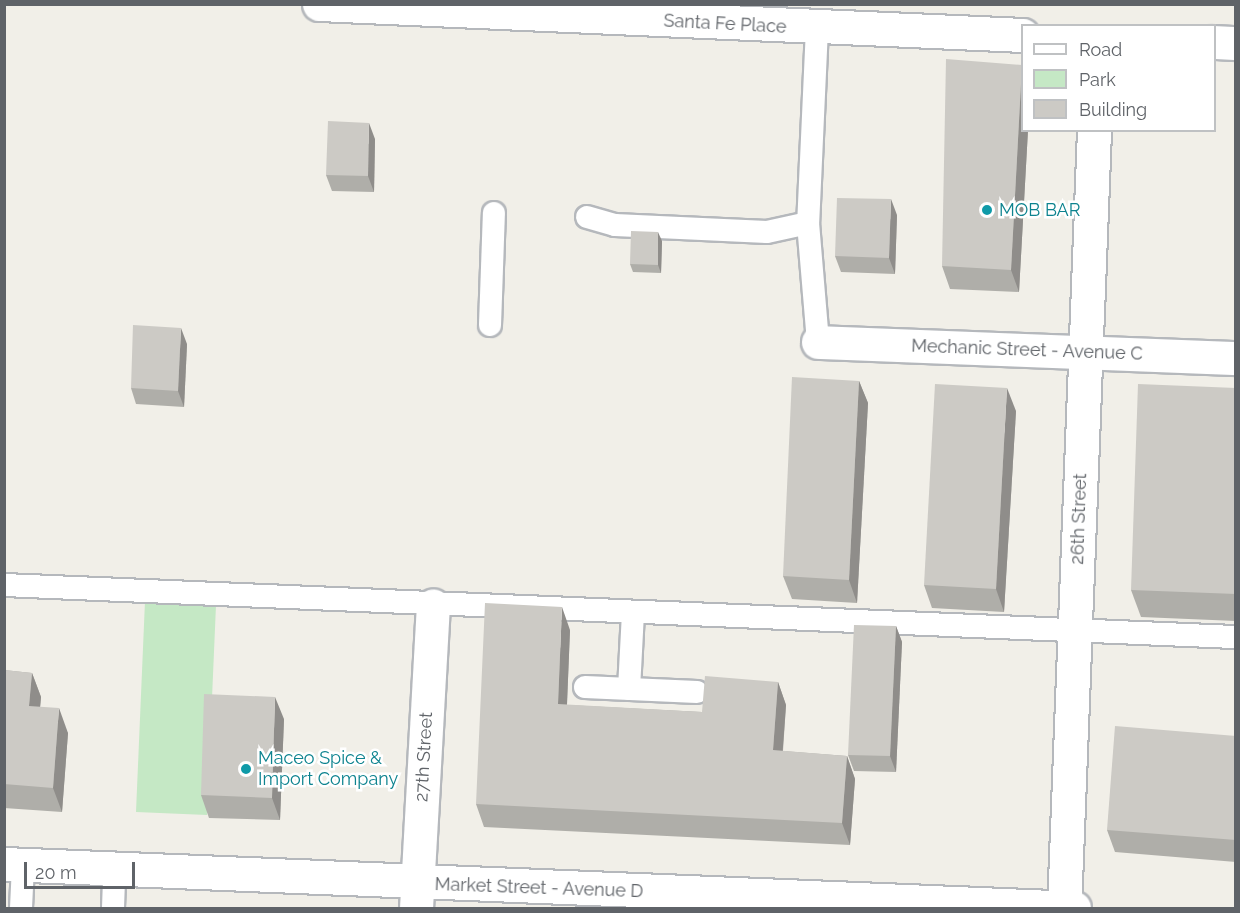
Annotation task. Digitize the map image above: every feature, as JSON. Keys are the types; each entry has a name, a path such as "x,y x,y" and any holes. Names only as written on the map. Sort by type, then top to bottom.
{"street":[{"name":"Santa Fe Place","path":"319,4 737,15 817,28 1021,34"},
{"path":"1216,42 1236,43"},
{"name":"26th Street","path":"1064,908 1094,132"},
{"name":"Mechanic Street - Avenue C","path":"818,342 1236,358"},
{"name":"27th Street","path":"417,896 433,605"},
{"name":"Market Street - Avenue D","path":"14,864 114,870 417,896 1074,909"}],"lane":[{"path":"817,28 808,223 818,342"},
{"path":"490,325 494,213"},
{"path":"587,217 615,225 767,232 808,223"},
{"path":"4,585 1236,638"},
{"path":"629,689 633,612"},
{"path":"585,687 697,692"},
{"path":"14,864 21,909"},
{"path":"113,909 114,870"}],"green space":[{"path":"145,601 216,605 207,815 136,812"}],"building":[{"name":"MOB BAR","path":"946,59 1021,65 1011,270 942,266"},
{"path":"328,121 369,123 368,176 326,175"},
{"path":"837,198 891,199 889,258 835,256"},
{"path":"631,231 658,232 658,265 630,264"},
{"path":"133,325 181,328 178,391 131,388"},
{"path":"792,377 859,381 849,580 783,576"},
{"path":"935,384 1007,388 996,589 924,585"},
{"path":"1138,384 1236,388 1236,594 1131,590"},
{"path":"485,603 562,607 558,704 702,712 705,676 778,682 773,750 847,756 842,823 476,804"},
{"path":"854,625 896,626 890,756 848,755"},
{"path":"4,670 32,673 29,706 59,708 53,788 4,784"},
{"name":"Maceo Spice & Import Company","path":"204,694 275,697 272,798 201,795"},
{"path":"1115,726 1236,736 1236,840 1107,830"}],"place":[{"name":"MOB BAR","path":"987,210"},
{"name":"Maceo Spice & Import Company","path":"246,769"}]}
